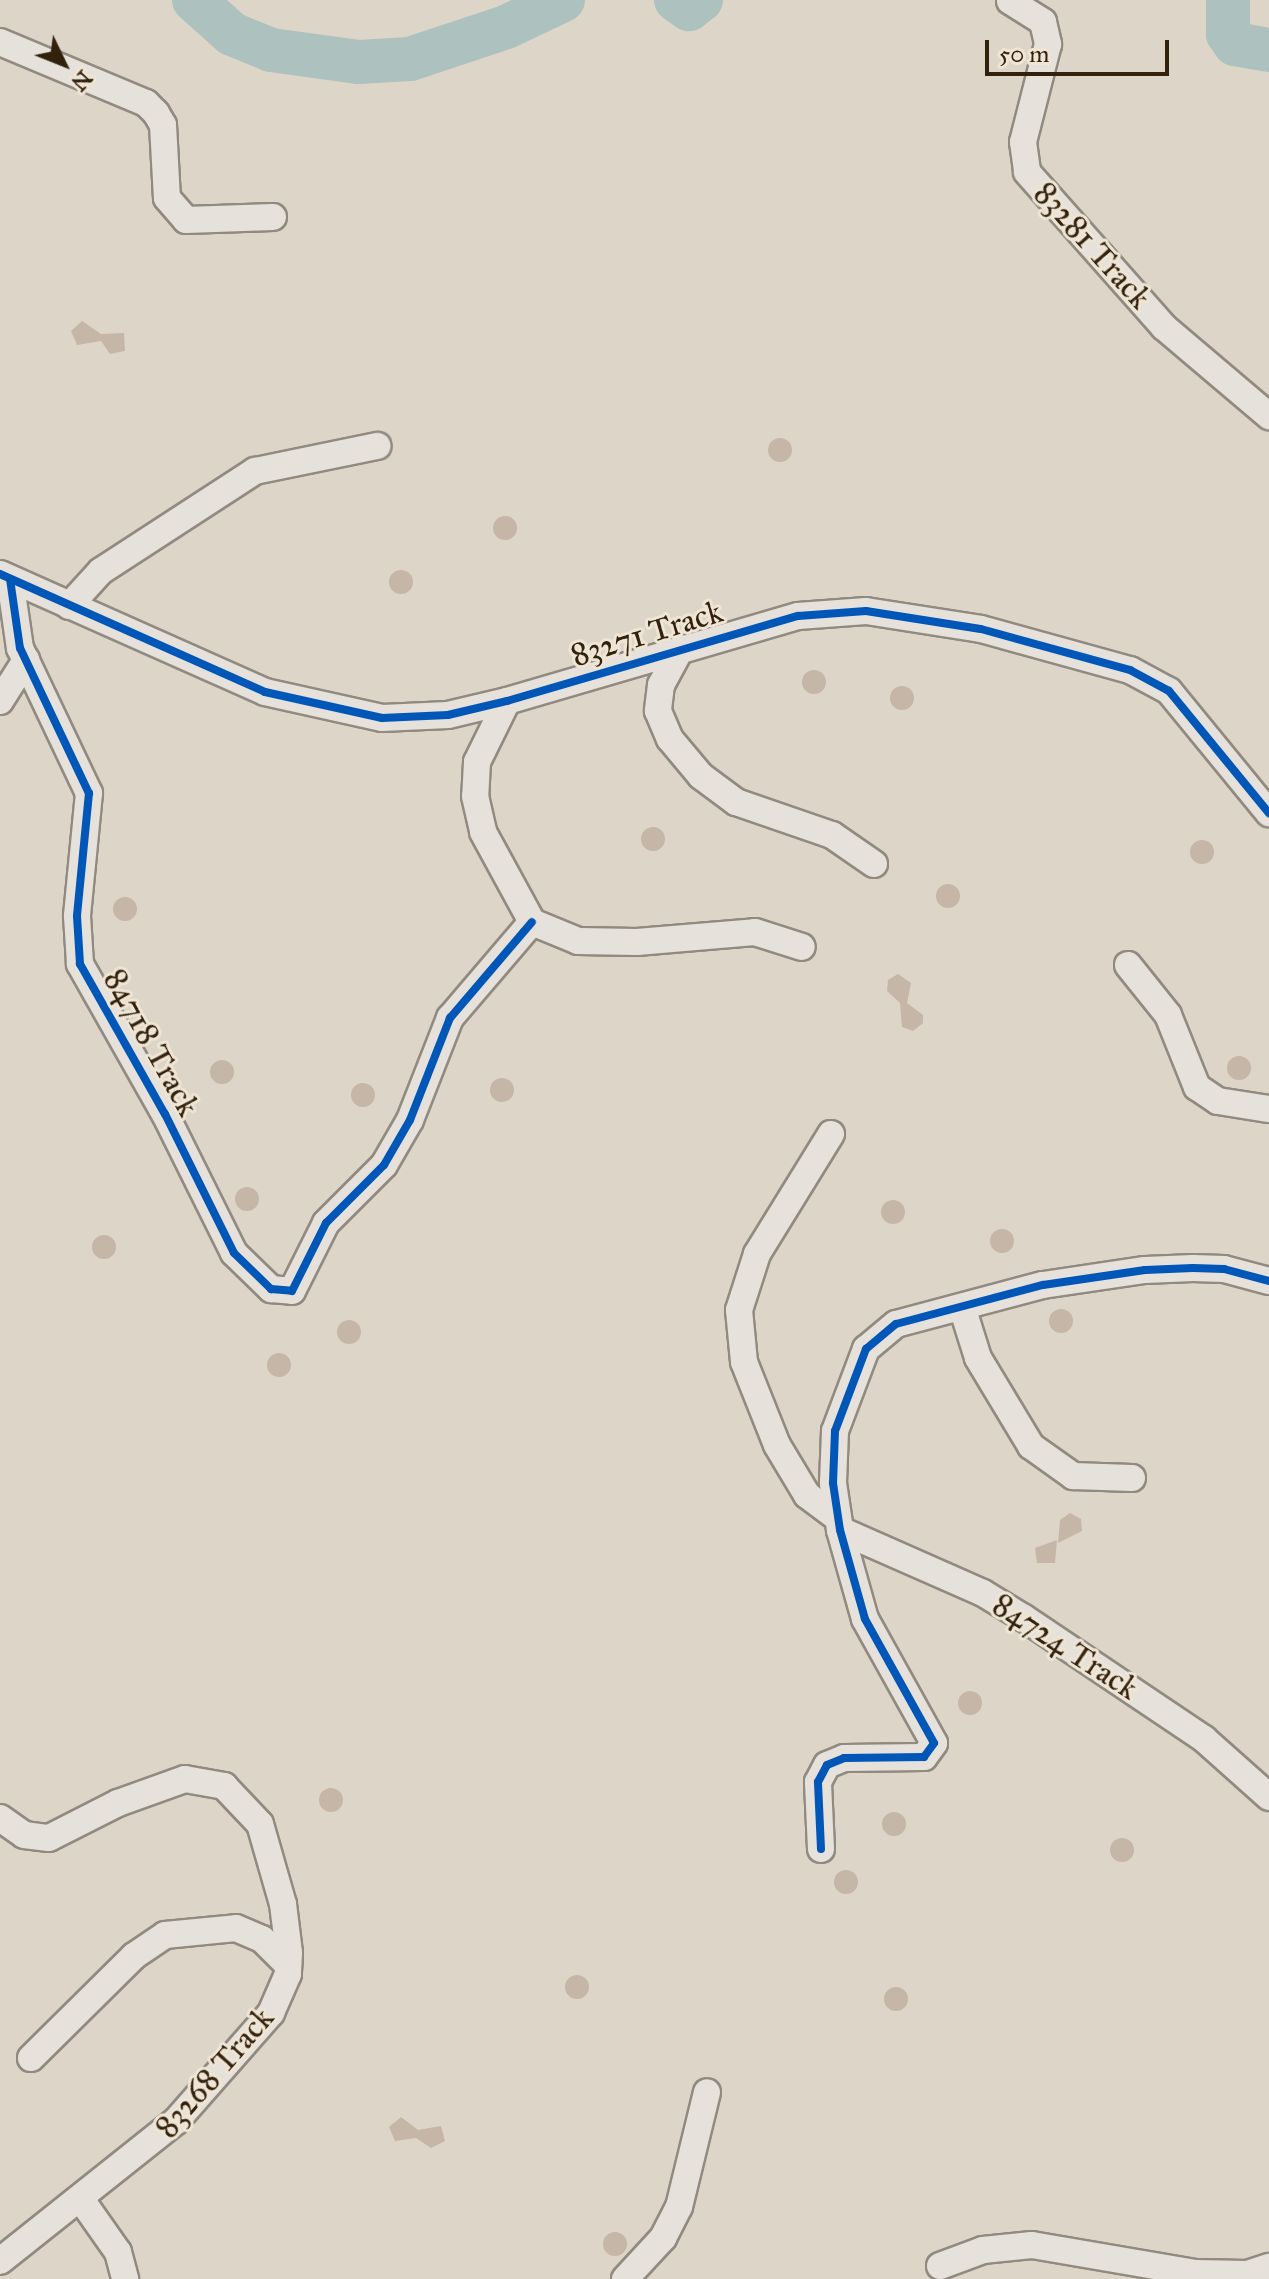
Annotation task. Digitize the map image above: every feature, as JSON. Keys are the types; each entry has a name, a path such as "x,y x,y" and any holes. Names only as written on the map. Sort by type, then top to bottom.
{"street":[{"name":"83281 Track","path":"1010,1 1043,22 1048,44 1023,142 1027,172 1164,327 1269,416"},
{"path":"0,42 146,103 163,125 167,198 186,220 273,217"},
{"path":"69,606 101,571 255,471 377,446"},
{"name":"83271 Track","path":"5,576 197,666 303,704 415,718 507,701 798,616 866,611 981,629 1091,658 1169,691 1269,813"},
{"name":"84718 Track","path":"5,576 26,660 89,793 77,916 80,964 165,1114 234,1253 271,1289 292,1291 326,1223 384,1165 410,1120 450,1018 532,922"},
{"path":"681,648 661,685 658,699 662,726 701,776 736,802 832,835 874,864"},
{"path":"0,701 26,660"},
{"path":"507,701 477,762 475,796 483,832 532,922 578,941 637,942 755,932 802,947"},
{"path":"1128,965 1168,1015 1197,1087 1218,1101 1269,1109"},
{"name":"84724 Track","path":"831,1134 757,1254 739,1310 744,1362 777,1445 807,1495 839,1524 983,1593 1024,1618 1204,1739 1269,1797"},
{"path":"821,1849 818,1782 827,1765 844,1758 924,1757 934,1743 865,1619 839,1524 831,1456 835,1431 866,1349 896,1324 963,1310 1043,1285 1145,1270 1224,1269 1269,1281"},
{"path":"963,1310 978,1358 1031,1446 1073,1476 1132,1478"},
{"name":"83268 Track","path":"0,1818 24,1835 49,1838 118,1803 185,1779 224,1786 260,1824 283,1904 288,1965 271,2013 176,2121 0,2261"},
{"path":"31,2058 134,1956 165,1935 236,1928 262,1939 288,1965"},
{"path":"625,2279 663,2238 675,2215 707,2092"},
{"path":"80,2198 118,2252 125,2279"},
{"path":"940,2266 983,2250 1032,2245 1196,2273 1247,2274 1269,2267"}],"building":[{"path":"82,321 101,334 124,333 125,351 110,354 101,341 77,345 71,331"},
{"path":"780,438 789,441 792,450 789,459 780,462 771,459 768,450 771,441"},
{"path":"505,516 514,519 517,528 514,537 505,540 496,537 493,528 496,519"},
{"path":"401,570 410,573 413,582 410,591 401,594 392,591 389,582 392,573"},
{"path":"814,670 823,673 826,682 823,691 814,694 805,691 802,682 805,673"},
{"path":"902,686 911,689 914,698 911,707 902,710 893,707 890,698 893,689"},
{"path":"653,827 662,830 665,839 662,848 653,851 644,848 641,839 644,830"},
{"path":"1202,840 1211,843 1214,852 1211,861 1202,864 1193,861 1190,852 1193,843"},
{"path":"948,884 957,887 960,896 957,905 948,908 939,905 936,896 939,887"},
{"path":"125,897 134,900 137,909 134,918 125,921 116,918 113,909 116,900"},
{"path":"898,974 911,983 907,1003 923,1015 923,1023 913,1031 902,1027 900,1003 887,991 888,980"},
{"path":"1239,1056 1248,1059 1251,1068 1248,1077 1239,1080 1230,1077 1227,1068 1230,1059"},
{"path":"222,1060 231,1063 234,1072 231,1081 222,1084 213,1081 210,1072 213,1063"},
{"path":"502,1078 511,1081 514,1090 511,1099 502,1102 493,1099 490,1090 493,1081"},
{"path":"363,1083 372,1086 375,1095 372,1104 363,1107 354,1104 351,1095 354,1086"},
{"path":"247,1187 256,1190 259,1199 256,1208 247,1211 238,1208 235,1199 238,1190"},
{"path":"893,1200 902,1203 905,1212 902,1221 893,1224 884,1221 881,1212 884,1203"},
{"path":"1002,1229 1011,1232 1014,1241 1011,1250 1002,1253 993,1250 990,1241 993,1232"},
{"path":"104,1235 113,1238 116,1247 113,1256 104,1259 95,1256 92,1247 95,1238"},
{"path":"1061,1309 1070,1312 1073,1321 1070,1330 1061,1333 1052,1330 1049,1321 1052,1312"},
{"path":"349,1320 358,1323 361,1332 358,1341 349,1344 340,1341 337,1332 340,1323"},
{"path":"279,1353 288,1356 291,1365 288,1374 279,1377 270,1374 267,1365 270,1356"},
{"path":"1070,1513 1081,1519 1082,1531 1058,1543 1060,1520"},
{"path":"1057,1540 1055,1563 1037,1563 1035,1548"},
{"path":"970,1691 979,1694 982,1703 979,1712 970,1715 961,1712 958,1703 961,1694"},
{"path":"331,1788 340,1791 343,1800 340,1809 331,1812 322,1809 319,1800 322,1791"},
{"path":"894,1812 903,1815 906,1824 903,1833 894,1836 885,1833 882,1824 885,1815"},
{"path":"1122,1838 1131,1841 1134,1850 1131,1859 1122,1862 1113,1859 1110,1850 1113,1841"},
{"path":"846,1870 855,1873 858,1882 855,1891 846,1894 837,1891 834,1882 837,1873"},
{"path":"577,1975 586,1978 589,1987 586,1996 577,1999 568,1996 565,1987 568,1978"},
{"path":"896,1987 905,1990 908,1999 905,2008 896,2011 887,2008 884,1999 887,1990"},
{"path":"401,2117 418,2130 441,2126 445,2141 431,2148 416,2138 395,2141 389,2127"},
{"path":"615,2232 624,2235 627,2244 624,2253 615,2256 606,2253 603,2244 606,2235"}],"waterway":[{"path":"194,0 232,34 271,50 359,62 410,59 506,27 563,0"},
{"path":"676,0 689,9 701,0"},
{"path":"1228,0 1228,34 1235,44 1269,50"}],"cycle path":[{"path":"0,574 265,692 382,718 448,715 507,701 798,616 866,611 981,629 1130,670 1169,691 1269,813"},
{"path":"10,579 20,648 89,793 77,916 80,964 165,1114 234,1253 271,1289 292,1291 326,1223 384,1165 410,1120 450,1018 532,922"},
{"path":"821,1849 818,1782 827,1765 844,1758 924,1757 934,1743 865,1619 840,1530 833,1483 835,1431 866,1349 896,1324 1043,1285 1145,1270 1193,1268 1224,1269 1269,1281"}]}
